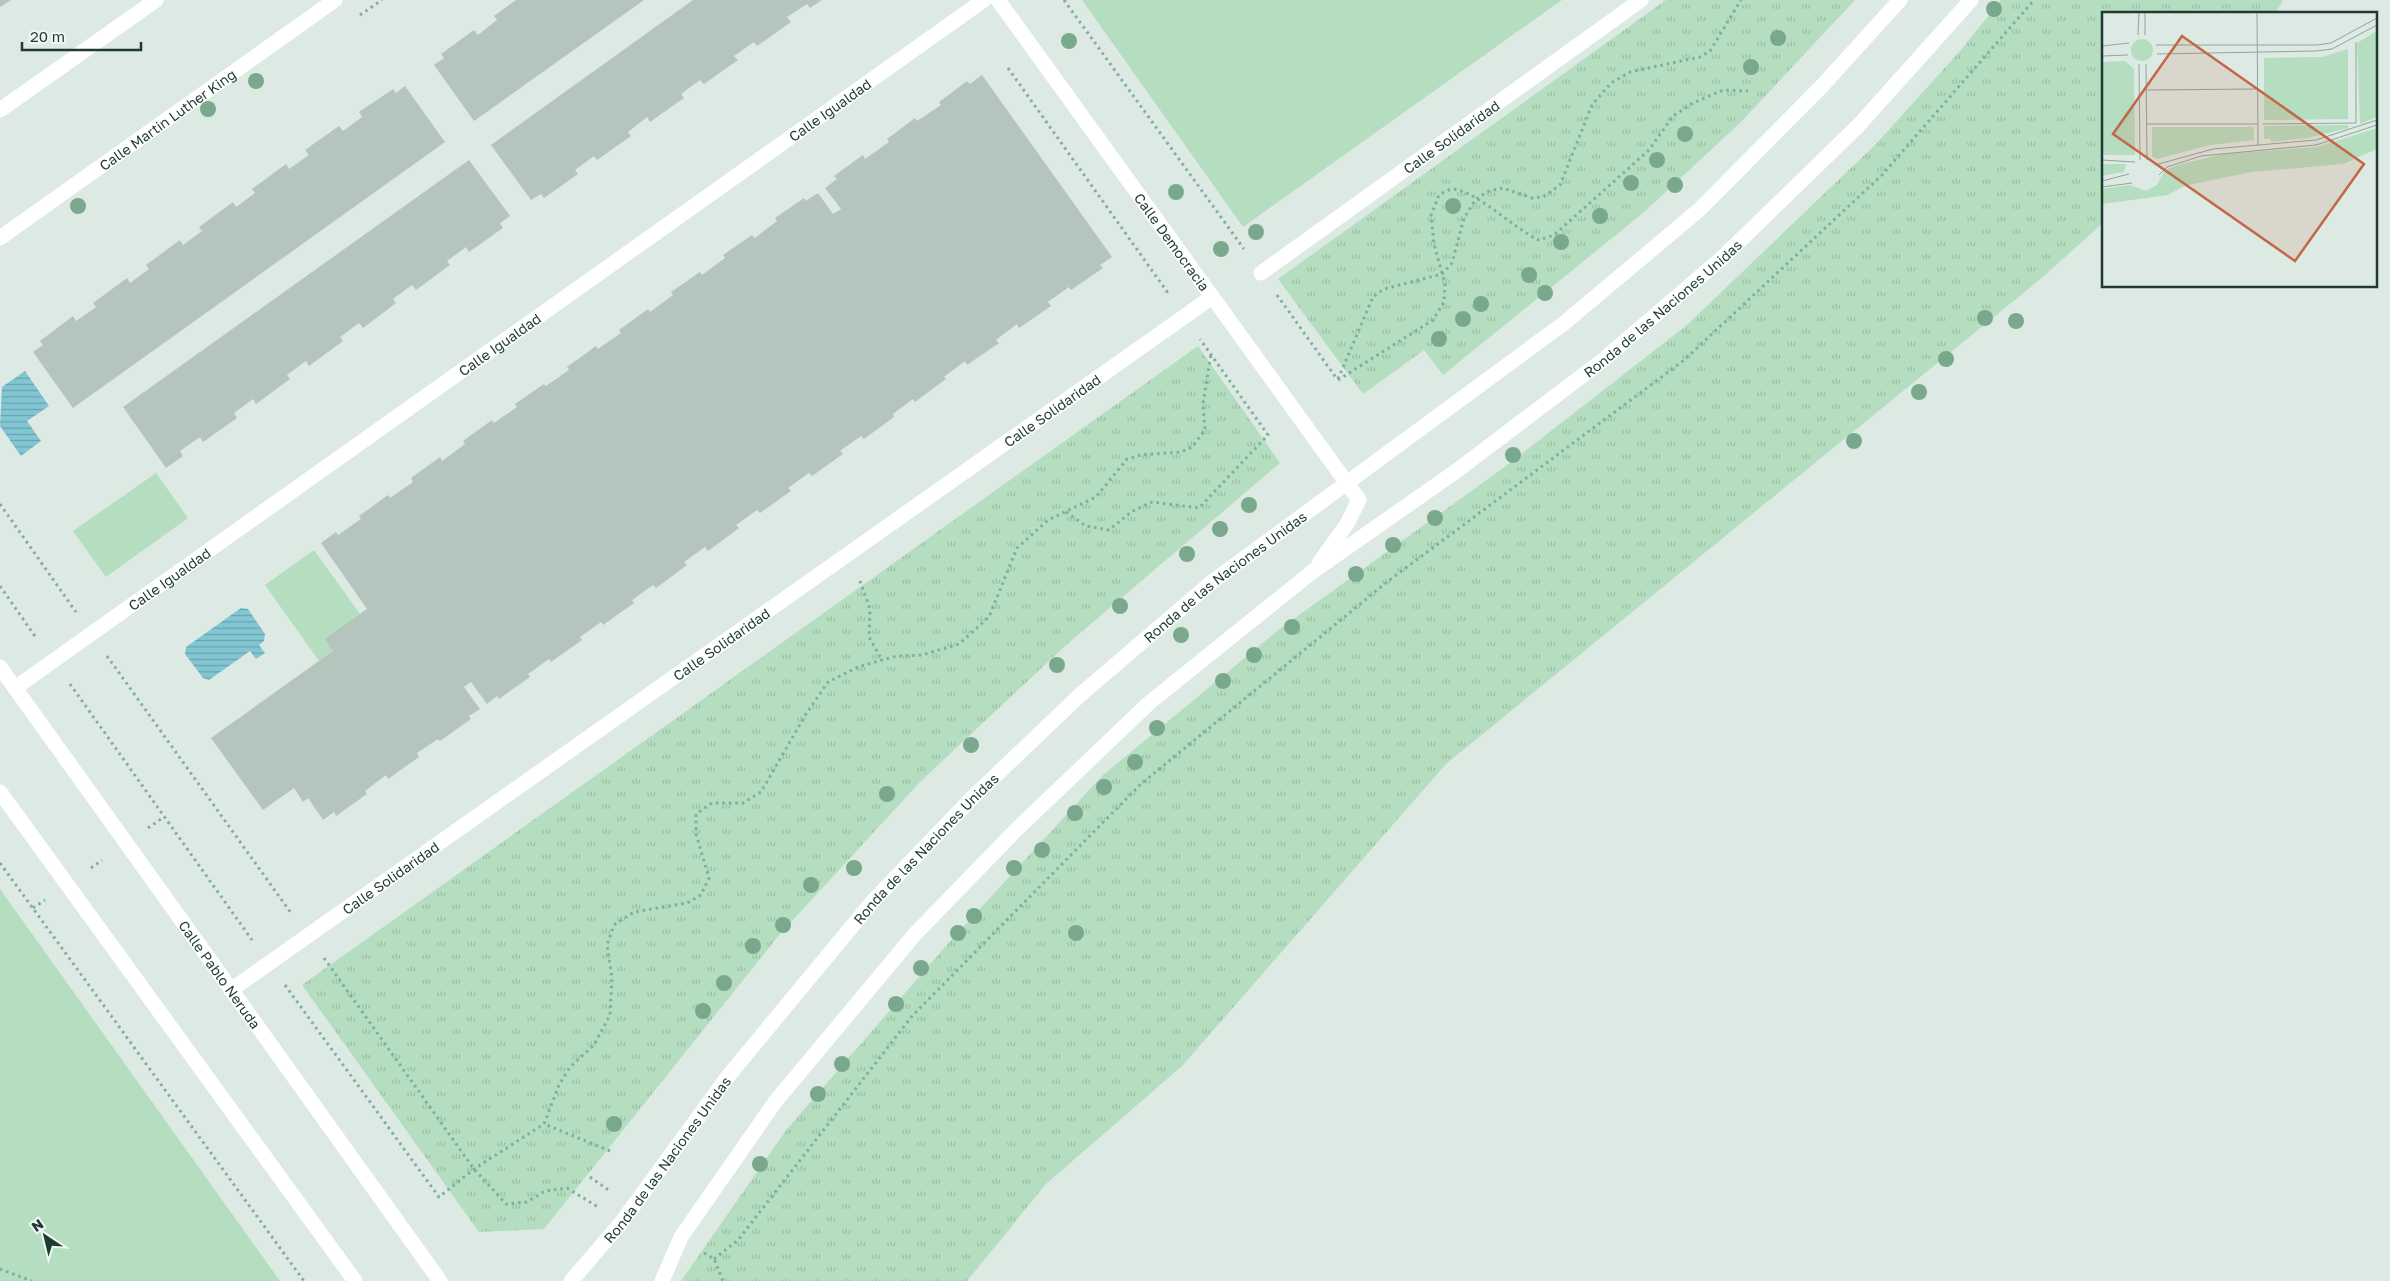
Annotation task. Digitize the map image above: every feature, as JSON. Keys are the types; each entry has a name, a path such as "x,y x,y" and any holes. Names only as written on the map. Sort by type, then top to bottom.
{"street":[{"path":"0,110 156,0"},
{"name":"Calle Martin Luther King","path":"0,238 335,0"},
{"name":"Calle Igualdad","path":"15,688 984,0"},
{"name":"Calle Democracia","path":"998,0 1347,483"},
{"name":"Calle Solidaridad","path":"1262,273 1641,0"},
{"name":"Ronda de las Naciones Unidas","path":"572,1281 621,1223 729,1075 873,901 970,799 1080,695 1212,582 1563,324 1699,210 1822,86 1900,0"},
{"name":"Ronda de las Naciones Unidas","path":"662,1281 681,1237 775,1102 915,934 1017,829 1149,702 1312,572 1455,472 1603,360 1722,258 1858,126 1971,0"},
{"name":"Calle Solidaridad","path":"231,990 1212,297"},
{"name":"Ronda de las Naciones Unidas","path":"1312,572 1347,524 1359,500 1347,483"},
{"name":"Calle Pablo Neruda","path":"0,667 440,1281"},
{"path":"0,792 355,1281"}],"path":[{"path":"1064,0 1338,380"},
{"path":"1338,380 1373,297 1384,289 1442,274 1452,263 1464,218 1476,199 1489,190 1503,188 1532,198 1543,197 1560,185 1592,105 1611,83 1630,72 1700,57 1710,51 1741,0"},
{"path":"723,1281 714,1260 738,1240 913,1015 1141,784 1387,582 1683,361 1882,175 2034,0"},
{"path":"1003,59 1268,435 1199,508 1152,502 1131,512 1109,530 1086,526 1066,512"},
{"path":"1338,380 1432,320 1444,302 1445,284 1434,244 1431,215 1439,195 1451,189 1467,192 1524,234 1539,240 1554,235 1649,150 1673,116 1693,103 1723,90 1748,91"},
{"path":"0,586 164,817 439,1197 474,1170 544,1124 559,1085 570,1066 594,1044 610,1015 612,978 608,945 614,925 634,912 687,903 701,895 709,878 696,834 696,814 712,803 743,803 761,792 806,714 828,682 858,667 882,660 898,656 922,655 959,644 990,617 1017,548 1048,520 1096,496 1127,459 1141,455 1181,452 1192,447 1205,430 1203,404 1211,354"},
{"path":"0,504 474,1170 506,1204 527,1202 546,1191 567,1188 580,1194 597,1206"},
{"path":"850,553 870,610 869,637 882,660"},
{"path":"33,908 164,817"},
{"path":"0,863 304,1281"},
{"path":"544,1124 610,1151"},
{"path":"0,1270 32,1281"}],"green space":[{"path":"1082,0 1562,0 1243,227"},
{"path":"1666,0 1855,0 1740,123 1643,213 1443,375 1424,350 1363,394 1278,279"},
{"path":"2001,0 2283,0 2276,12 2102,12 2102,224 2044,276 1446,764 1182,1066 1046,1184 967,1281 681,1281 787,1129 951,940 1102,776 1277,631 1506,466 1687,325 1876,144 1960,51"},
{"path":"1198,346 1280,463 1065,646 920,782 780,934 544,1229 479,1232 302,985"},
{"path":"156,473 188,518 106,577 73,531"},
{"path":"314,550 360,614 333,651 319,661 265,585"},
{"path":"0,889 280,1281 0,1281"}],"water":[{"path":"25,371 49,406 27,421 41,441 21,456 0,426 2,387"},
{"path":"241,608 248,609 265,634 264,641 259,645 265,653 256,659 250,651 209,680 203,678 185,654 186,647"}],"building":[{"path":"0,0 11,0 0,7"},
{"path":"516,0 644,0 474,121 434,65 444,58 441,54 474,30 478,35 497,20 494,16"},
{"path":"693,0 822,0 810,8 807,4 787,17 791,22 757,46 754,42 734,56 738,60 704,84 700,80 681,94 684,98 650,122 647,117 628,132 631,136 597,160 594,156 575,170 578,174 544,198 541,194 531,200 491,145"},
{"path":"982,75 1112,257 1100,265 1103,268 1071,290 1069,287 1048,302 1051,306 1019,328 1017,324 996,340 999,343 967,365 965,361 944,377 946,379 915,402 913,399 893,414 894,417 864,439 861,436 840,451 843,454 812,476 809,473 788,488 791,491 760,513 757,510 736,525 739,528 708,551 705,547 684,562 687,565 656,588 653,585 632,600 634,603 603,625 601,622 580,637 582,640 551,662 549,659 528,674 530,677 499,699 497,696 487,704 471,682 464,687 480,709 469,716 471,719 440,741 438,739 417,753 419,757 388,779 386,775 365,791 367,794 336,816 334,812 323,820 308,798 303,802 294,788 263,810 211,738 333,651 325,639 367,609 321,543 336,532 338,535 361,519 359,516 388,495 390,498 413,482 411,478 440,457 442,461 465,444 463,441 492,420 494,423 517,407 515,404 569,370 567,367 596,346 598,349 621,333 619,330 648,309 650,312 673,295 671,292 700,272 702,275 725,258 723,255 752,235 755,238 777,221 775,218 804,198 806,201 818,193 833,214 841,209 825,188 837,179 834,176 863,155 865,159 889,142 887,139 915,118 917,121 941,105 939,102 967,81 970,84"},
{"path":"405,86 445,142 73,408 33,352 43,345 40,341 73,316 76,321 96,307 93,303 127,278 130,283 149,269 146,265 180,240 183,245 202,231 199,227 233,202 236,207 255,193 252,189 286,164 289,169 309,155 305,150 339,126 343,131 362,117 359,112 393,89 396,93"},
{"path":"469,160 510,216 500,223 503,228 469,252 466,247 447,261 450,265 416,290 412,285 393,299 396,303 363,328 359,323 340,337 343,341 309,366 306,361 287,375 290,379 256,404 253,399 234,413 237,418 203,442 200,437 180,451 183,456 166,468 123,407"}]}
